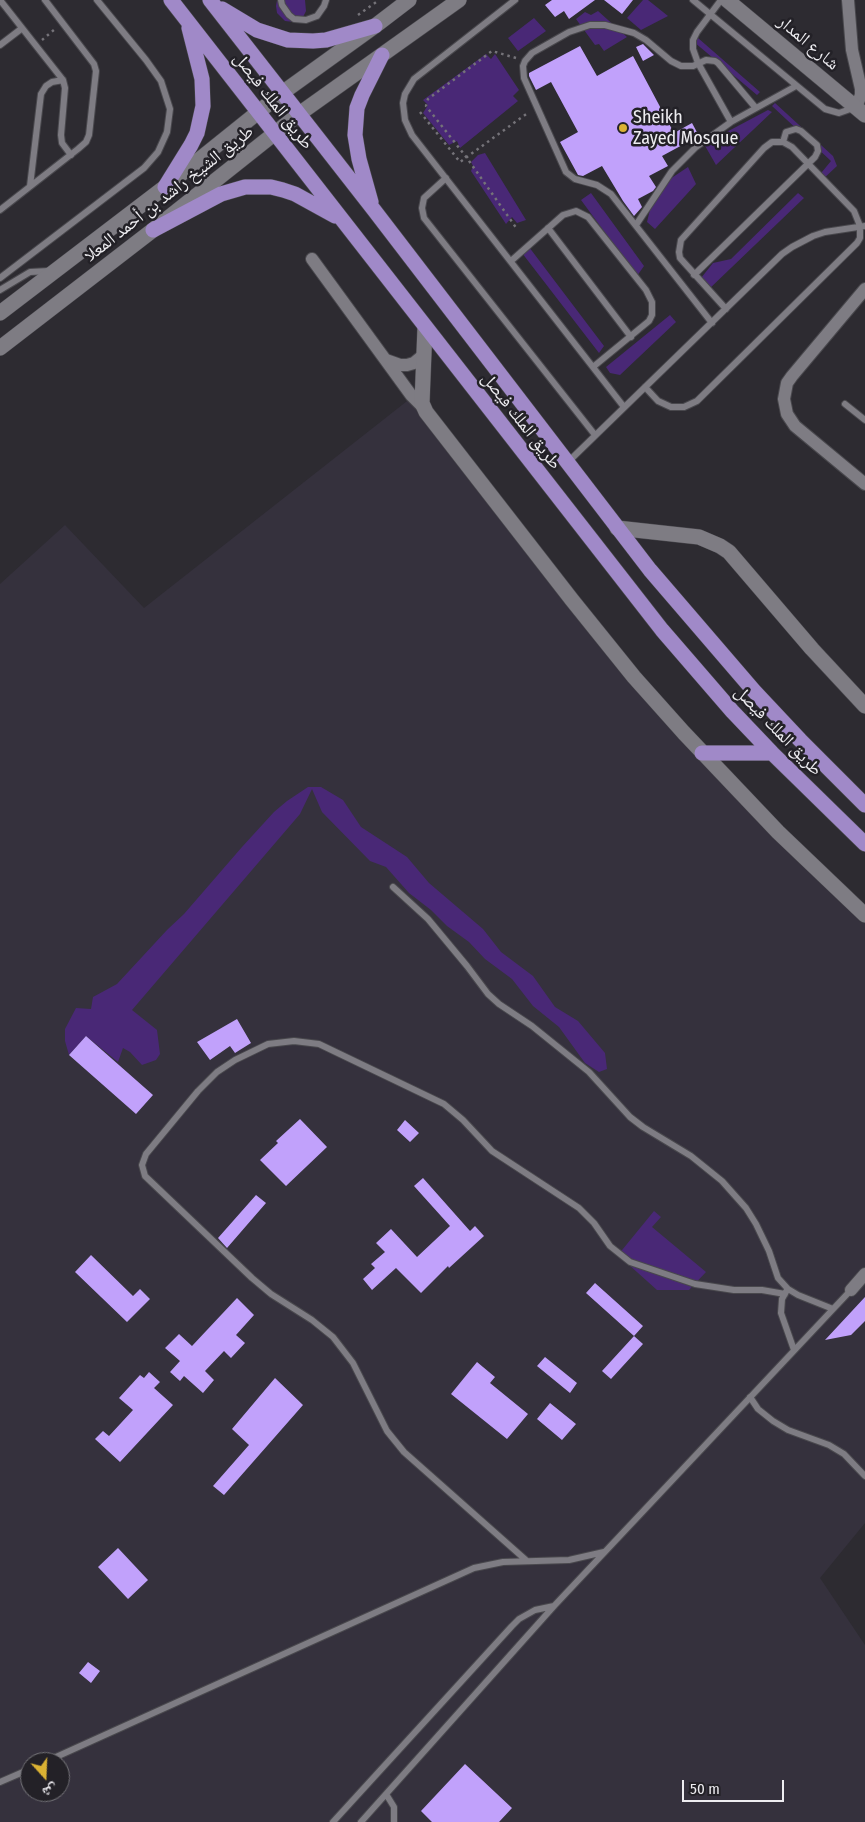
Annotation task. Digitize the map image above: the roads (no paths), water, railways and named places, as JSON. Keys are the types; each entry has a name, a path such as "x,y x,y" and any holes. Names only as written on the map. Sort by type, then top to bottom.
{"main road":[{"name":"طريق الملك فيصل","path":"172,0 656,623 732,711 865,844"},
{"name":"طريق الملك فيصل","path":"211,1 374,210 617,528 684,612 748,685 865,804"},
{"path":"211,1 256,30 288,40 326,40 375,26"},
{"path":"164,187 191,145 201,120 203,106 202,79 186,20"},
{"path":"374,210 359,159 355,135 358,108 362,95 382,55"},
{"path":"153,230 221,194 246,187 258,186 271,187 295,194 343,220"},
{"path":"702,753 772,753"}],"street":[{"name":"طريق الشيخ راشد بن أحمد المعلا","path":"0,314 282,93 409,0"},
{"name":"طريق الشيخ راشد بن أحمد المعلا","path":"0,348 299,114 459,0"},
{"name":"شارع المدار","path":"727,0 860,111"},
{"path":"848,0 852,50 861,89 860,111"},
{"path":"312,258 412,395 634,677 702,753 785,839 865,915"},
{"path":"865,289 792,376 784,399 787,414 795,426 865,484"},
{"path":"423,407 425,327"},
{"path":"386,360 400,365 407,365 414,363 425,354"},
{"path":"617,528 699,536 729,552 812,649 865,706"},
{"path":"851,1290 865,1274"}],"lane":[{"path":"0,0 63,80 65,88 61,136 62,143 71,155"},
{"path":"0,210 71,155 86,142 90,135 96,71 94,64 45,0"},
{"path":"0,278 144,168 158,152 167,132 170,109 161,81 98,0"},
{"path":"281,0 282,6 289,15 294,19 306,20 317,16 326,0"},
{"path":"514,0 420,73 405,94 403,111 408,128 624,407"},
{"path":"693,0 796,86 830,111 839,113 860,111"},
{"path":"721,0 709,14 693,40 693,49 698,63 731,122"},
{"path":"712,323 611,194 597,185 575,179 566,172 523,72 525,61 532,53 569,32 582,27 597,25 634,33 676,64 687,66 706,60 718,63 755,107"},
{"path":"0,45 21,29"},
{"path":"30,186 40,94 52,82 63,80"},
{"path":"636,225 672,171 696,147 755,107 796,86"},
{"path":"694,275 817,154 817,145 796,129 789,130 784,134 783,142"},
{"path":"645,387 658,401 671,407 684,407 697,401 850,252 860,238 863,226 854,211 792,147 783,142 772,142 764,148 681,240 680,258 726,309"},
{"path":"446,178 424,198 422,208 424,218 595,435"},
{"path":"510,262 567,212 576,211 585,214 646,290 652,302 652,315 644,326 593,368"},
{"path":"567,463 792,247 825,232 863,226"},
{"path":"548,228 631,337"},
{"path":"0,290 30,272 55,271"},
{"path":"845,404 865,420"},
{"path":"393,887 428,919 460,956 488,994 499,1004 532,1026 589,1072 625,1112 643,1128 690,1156 722,1181 746,1208 756,1224 769,1251 778,1278 786,1291"},
{"path":"527,1561 404,1452 387,1431 353,1363 332,1337 312,1320 271,1294 252,1278 145,1176 142,1165 146,1154 198,1091 217,1072 235,1060 268,1044 294,1041 319,1044 444,1104 463,1120 492,1151 579,1208 594,1223 610,1246 630,1262 695,1284 734,1290 786,1291 833,1309"},
{"path":"360,1822 554,1606 851,1290"},
{"path":"786,1291 780,1306 794,1350"},
{"path":"750,1397 758,1409 773,1421 788,1430 844,1454 865,1476"},
{"path":"67,1752 458,1575 491,1564 569,1560 605,1552"},
{"path":"333,1822 519,1619 535,1610 554,1606"},
{"path":"0,1782 20,1773"},
{"path":"386,1794 394,1807 394,1822"}],"place":[{"name":"Sheikh Zayed Mosque","path":"623,128"}]}
